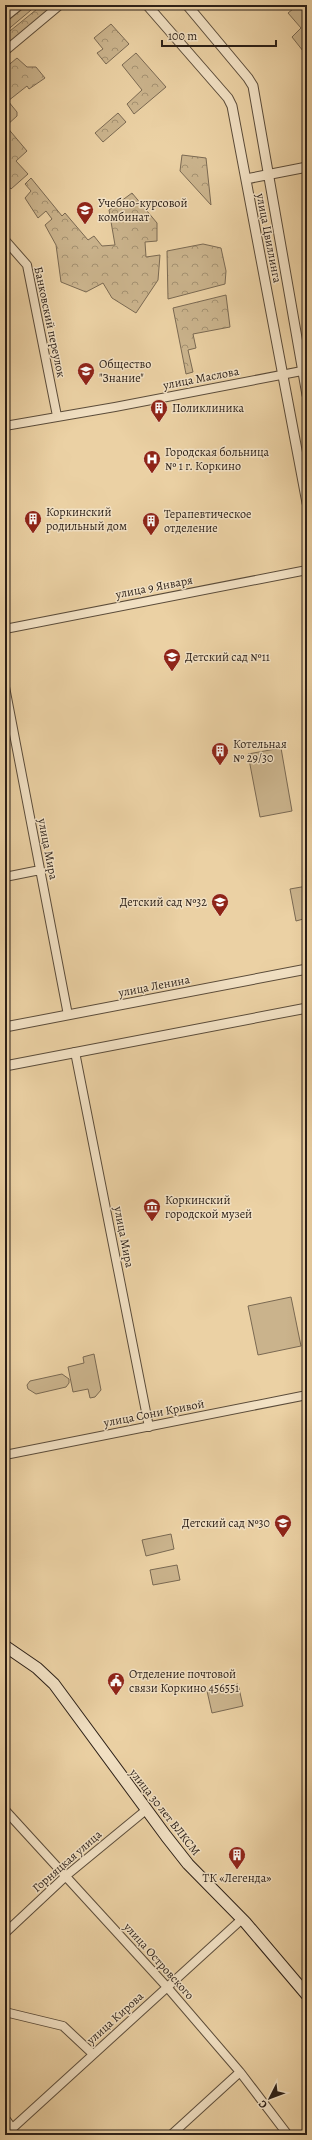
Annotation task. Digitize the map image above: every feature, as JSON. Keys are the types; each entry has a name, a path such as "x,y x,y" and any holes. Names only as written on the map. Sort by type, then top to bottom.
{"main road":[{"name":"улица 30 лет ВЛКСМ","path":"5,1646 37,1668 54,1684 146,1810 188,1864 242,1919 306,1990"}],"street":[{"path":"5,17 20,5"},
{"path":"5,51 60,5"},
{"name":"улица Цвиллинга","path":"147,5 230,102 246,179 307,504"},
{"name":"улица Цвиллинга","path":"187,5 253,86 304,370 307,395"},
{"path":"246,179 307,167"},
{"name":"Банковский переулок","path":"5,240 27,266 58,416"},
{"name":"улица Маслова","path":"5,426 115,407 304,370"},
{"name":"улица 9 Января","path":"5,629 307,570"},
{"name":"улица Мира","path":"5,687 68,1015"},
{"path":"5,877 40,870"},
{"name":"улица Ленина","path":"5,1027 307,969"},
{"path":"5,1066 307,1008"},
{"name":"улица Мира","path":"75,1052 149,1426"},
{"name":"улица Сони Кривой","path":"5,1455 307,1395"},
{"name":"улица Островского","path":"5,1810 67,1875 119,1936 167,1986 240,2072 288,2135"},
{"name":"Горняцкая улица","path":"5,1933 67,1875 146,1810"},
{"name":"улица Кирова","path":"5,2135 242,1919"},
{"path":"5,2012 63,2026 93,2054"},
{"path":"171,2135 240,2072"},
{"path":"5,2118 12,2128"}],"green space":[{"path":"26,5 37,5 5,32 5,22"},
{"path":"42,5 55,5 5,46 5,35"},
{"path":"298,5 307,5 307,56 292,37 301,28 288,13"},
{"path":"111,24 129,44 106,64 97,53 103,49 94,38"},
{"path":"136,53 166,87 134,114 127,104 142,90 122,65"},
{"path":"17,58 27,67 36,67 45,78 29,89 27,86 8,101 17,112 17,116 6,126 27,151 16,161 28,174 11,189 5,182 5,68"},
{"path":"118,113 126,122 103,142 95,133"},
{"path":"182,155 206,158 211,205 180,171"},
{"path":"31,178 62,216 65,213 88,240 94,236 102,246 115,245 109,210 132,193 157,223 157,241 145,242 146,257 160,255 158,280 136,313 112,298 103,283 86,292 61,282 56,245 45,225 52,219 46,211 38,218 25,198 31,191 25,184"},
{"path":"203,244 221,248 226,271 225,284 168,299 167,251"},
{"path":"226,295 230,327 193,334 196,348 188,350 193,372 186,374 173,308"},
{"path":"281,748 292,811 260,817 248,754"},
{"path":"307,886 307,918 296,921 290,889"},
{"path":"291,1297 301,1346 258,1355 248,1306"},
{"path":"94,1354 101,1390 95,1397 90,1398 88,1389 73,1392 68,1367 84,1363 83,1357"},
{"path":"62,1374 69,1379 69,1383 66,1387 36,1394 28,1389 27,1385 30,1381"},
{"path":"171,1534 174,1549 146,1556 142,1540"},
{"path":"177,1565 180,1580 153,1585 150,1570"},
{"path":"238,1684 243,1706 212,1713 207,1691"}],"place":[{"name":"Учебно-курсовой комбинат","path":"85,225"},
{"name":"Общество \"Знание\"","path":"86,386"},
{"name":"Поликлиника","path":"159,423"},
{"name":"Городская больница № 1 г. Коркино","path":"152,474"},
{"name":"Коркинский родильный дом","path":"33,534"},
{"name":"Терапевтическое отделение","path":"151,536"},
{"name":"Детский сад №11","path":"172,672"},
{"name":"Котельная № 29/30","path":"220,766"},
{"name":"Детский сад №32","path":"220,917"},
{"name":"Коркинский городской музей","path":"152,1222"},
{"name":"Детский сад №30","path":"283,1538"},
{"name":"Отделение почтовой связи Коркино 456551","path":"116,1696"},
{"name":"ТК «Легенда»","path":"237,1870"}]}
